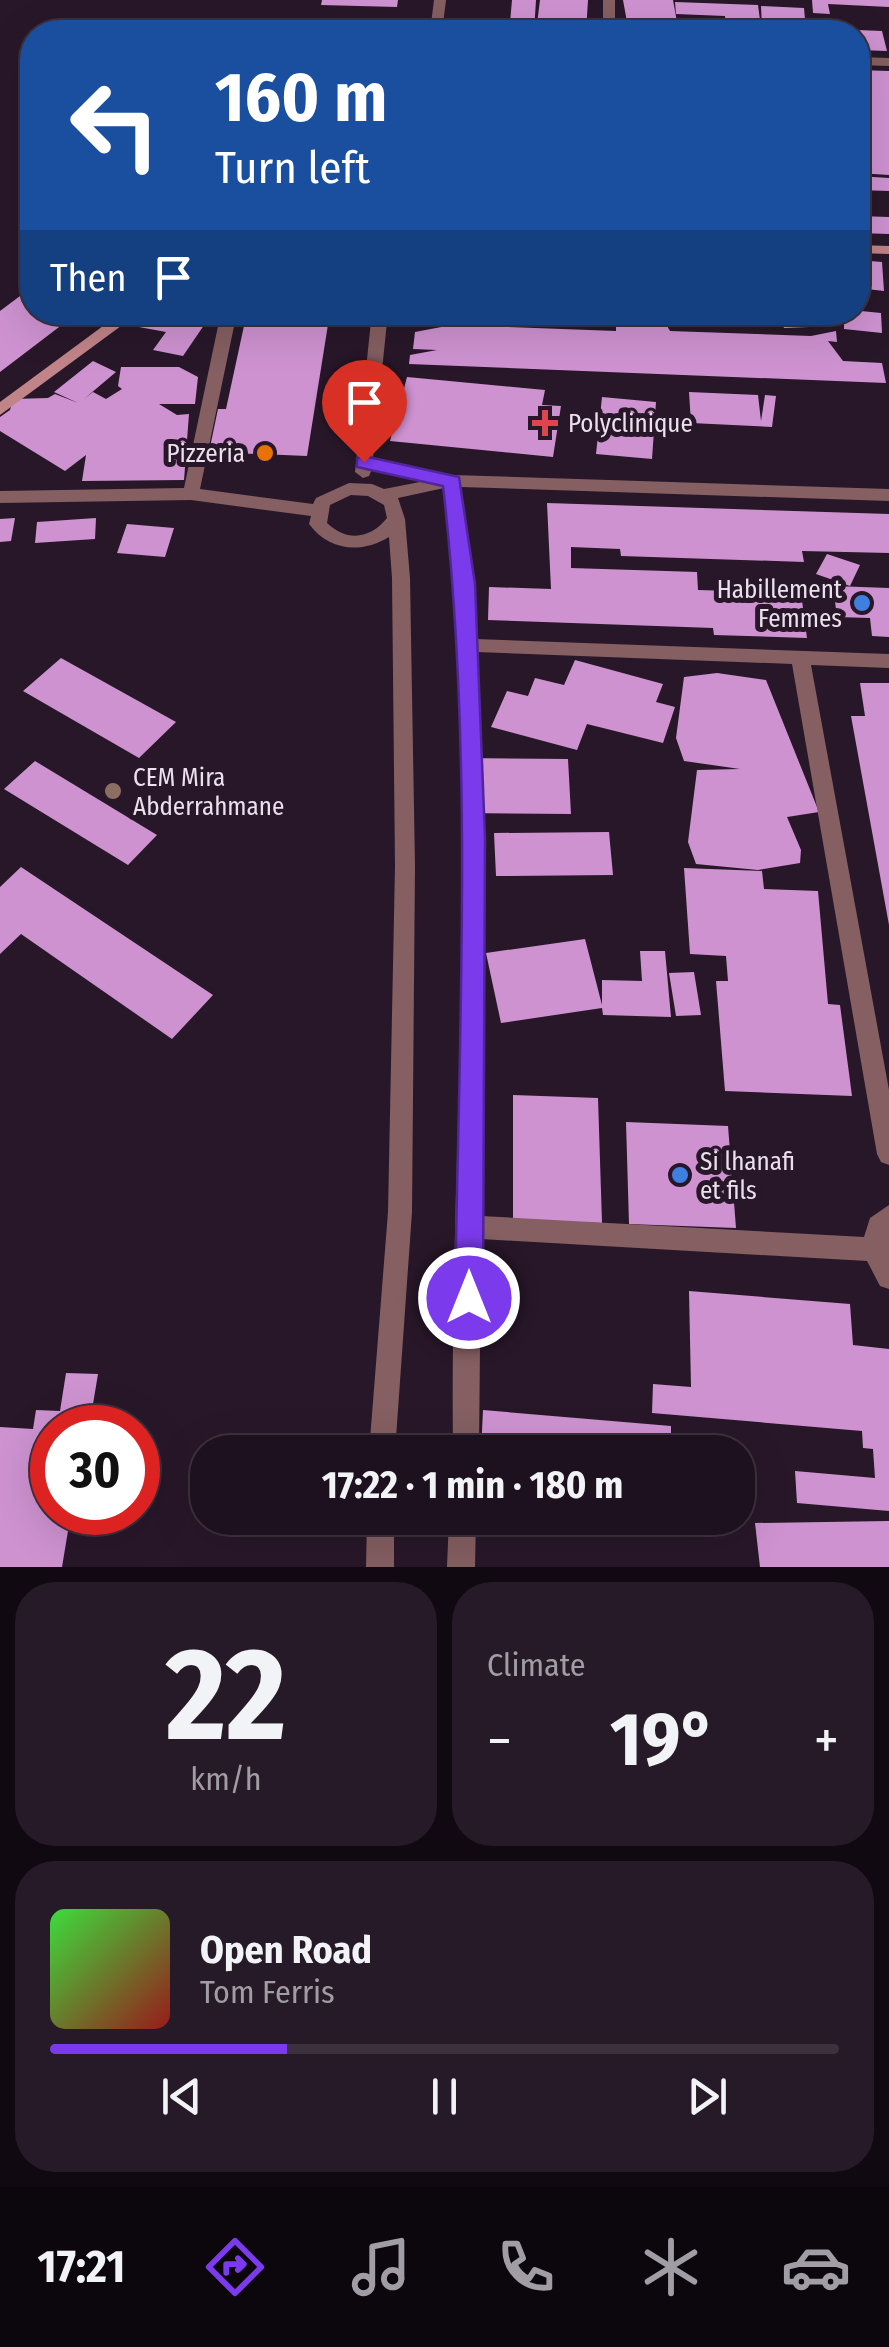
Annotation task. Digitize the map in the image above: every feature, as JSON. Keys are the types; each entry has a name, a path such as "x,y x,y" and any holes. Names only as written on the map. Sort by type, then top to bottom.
{"main road":[{"path":"0,410 115,325"}],"street":[{"path":"190,494 226,325"},
{"path":"362,488 379,325"},
{"path":"364,462 452,481 889,494"},
{"path":"384,495 452,481"},
{"path":"452,481 467,645 473,838 466,1435"},
{"path":"318,511 332,495 362,488 384,495 392,502 396,519 401,578 404,924 400,1212 383,1435"},
{"path":"0,497 190,494 318,511"},
{"path":"318,511 324,533 347,542 381,537 396,519"},
{"path":"467,645 889,661"},
{"path":"800,657 889,1154"},
{"path":"889,1217 879,1226 874,1249 889,1277"},
{"path":"468,1227 874,1249"},
{"path":"380,1567 381,1535"},
{"path":"461,1567 462,1535"}],"building":[{"path":"322,0 398,0 397,7 321,5"},
{"path":"512,0 536,0 535,20 510,20"},
{"path":"540,0 588,0 587,20 538,20"},
{"path":"623,0 673,0 677,20 627,20"},
{"path":"812,0 889,0 889,7 828,4 830,14 813,13"},
{"path":"675,2 758,5 760,20 725,20 725,16 676,14"},
{"path":"761,6 804,8 805,20 762,20"},
{"path":"870,30 882,31 887,51 870,50"},
{"path":"870,70 889,71 889,175 870,174"},
{"path":"870,177 889,178 889,191 870,190"},
{"path":"870,216 889,217 889,234 870,233"},
{"path":"870,261 882,262 884,291 870,289"},
{"path":"20,296 20,325 62,325 0,372 0,311"},
{"path":"870,312 881,313 882,333 844,329 844,325 870,325"},
{"path":"128,325 204,325 183,356 153,350 166,332"},
{"path":"244,325 328,325 307,456 209,452 218,409 226,409"},
{"path":"452,325 616,331 616,325 667,325 670,331 811,336 836,331 837,342 828,341 843,361 882,363 886,383 409,364 410,355 437,350 413,349 415,332"},
{"path":"783,325 833,326 784,328"},
{"path":"93,361 116,372 84,399 93,392 106,399 122,389 118,386 121,367 179,367 198,377 195,404 159,404 177,415 189,414 184,480 82,481 86,455 65,471 0,431 0,417 10,410 13,399 48,398 55,394 78,403 54,392"},
{"path":"407,377 545,390 542,405 561,406 553,457 390,441"},
{"path":"689,392 758,395 761,421 765,395 776,396 772,427 691,423"},
{"path":"602,397 656,402 652,459 596,454"},
{"path":"547,503 889,514 889,553 802,551 804,562 621,556 620,549 571,547 571,568 697,572 698,590 801,593 807,638 714,635 713,628 488,620 489,587 551,589"},
{"path":"15,518 11,541 0,542 0,519"},
{"path":"96,518 95,539 35,543 37,522"},
{"path":"127,524 174,528 165,557 117,553"},
{"path":"827,554 860,565 850,586 816,574"},
{"name":"Habillement Femmes","path":"833,586 889,588 889,637 872,636 870,618 837,617"},
{"path":"61,658 176,722 139,758 23,691"},
{"path":"575,660 663,684 656,702 675,707 663,743 587,724 577,750 491,727 507,691 528,696 535,678 564,685"},
{"path":"717,673 766,680 819,812 787,817 801,850 800,863 758,870 696,864 688,842 697,770 740,769 684,761 676,738 684,677"},
{"path":"860,683 889,683 889,925 851,716 865,716"},
{"path":"463,758 568,759 571,814 462,813"},
{"path":"35,761 157,835 128,865 4,789"},
{"path":"609,832 613,875 496,876 494,833"},
{"path":"21,867 213,995 172,1039 21,934 0,954 0,887"},
{"path":"684,868 762,871 764,889 818,891 828,1004 840,1005 852,1096 725,1091 716,981 728,981 726,956 690,954"},
{"path":"585,939 602,1005 602,980 642,981 640,951 665,951 671,1017 603,1015 602,1008 501,1023 486,953"},
{"path":"694,972 701,1015 676,1016 669,973"},
{"path":"513,1095 598,1098 602,1223 513,1220"},
{"name":"Si lhanafi et fils","path":"626,1122 728,1126 736,1228 629,1224"},
{"path":"689,1291 850,1304 853,1345 889,1349 889,1511 797,1503 795,1471 875,1478 873,1449 863,1448 862,1431 652,1413 653,1384 691,1387"},
{"path":"66,1373 98,1374 93,1405 61,1405"},
{"path":"483,1410 671,1426 671,1435 482,1435"},
{"path":"0,1427 30,1429 30,1535 67,1535 62,1567 0,1567"},
{"path":"889,1521 889,1567 760,1567 755,1523"}],"place":[{"name":"Polyclinique","path":"545,423"},
{"name":"Pizzeria","path":"265,453"},
{"name":"Habillement Femmes","path":"862,603"},
{"name":"CEM Mira Abderrahmane","path":"113,791"},
{"name":"Si lhanafi et fils","path":"680,1175"}],"route":[{"path":"364,462 452,481 464,584 473,838 469,1298"}]}
